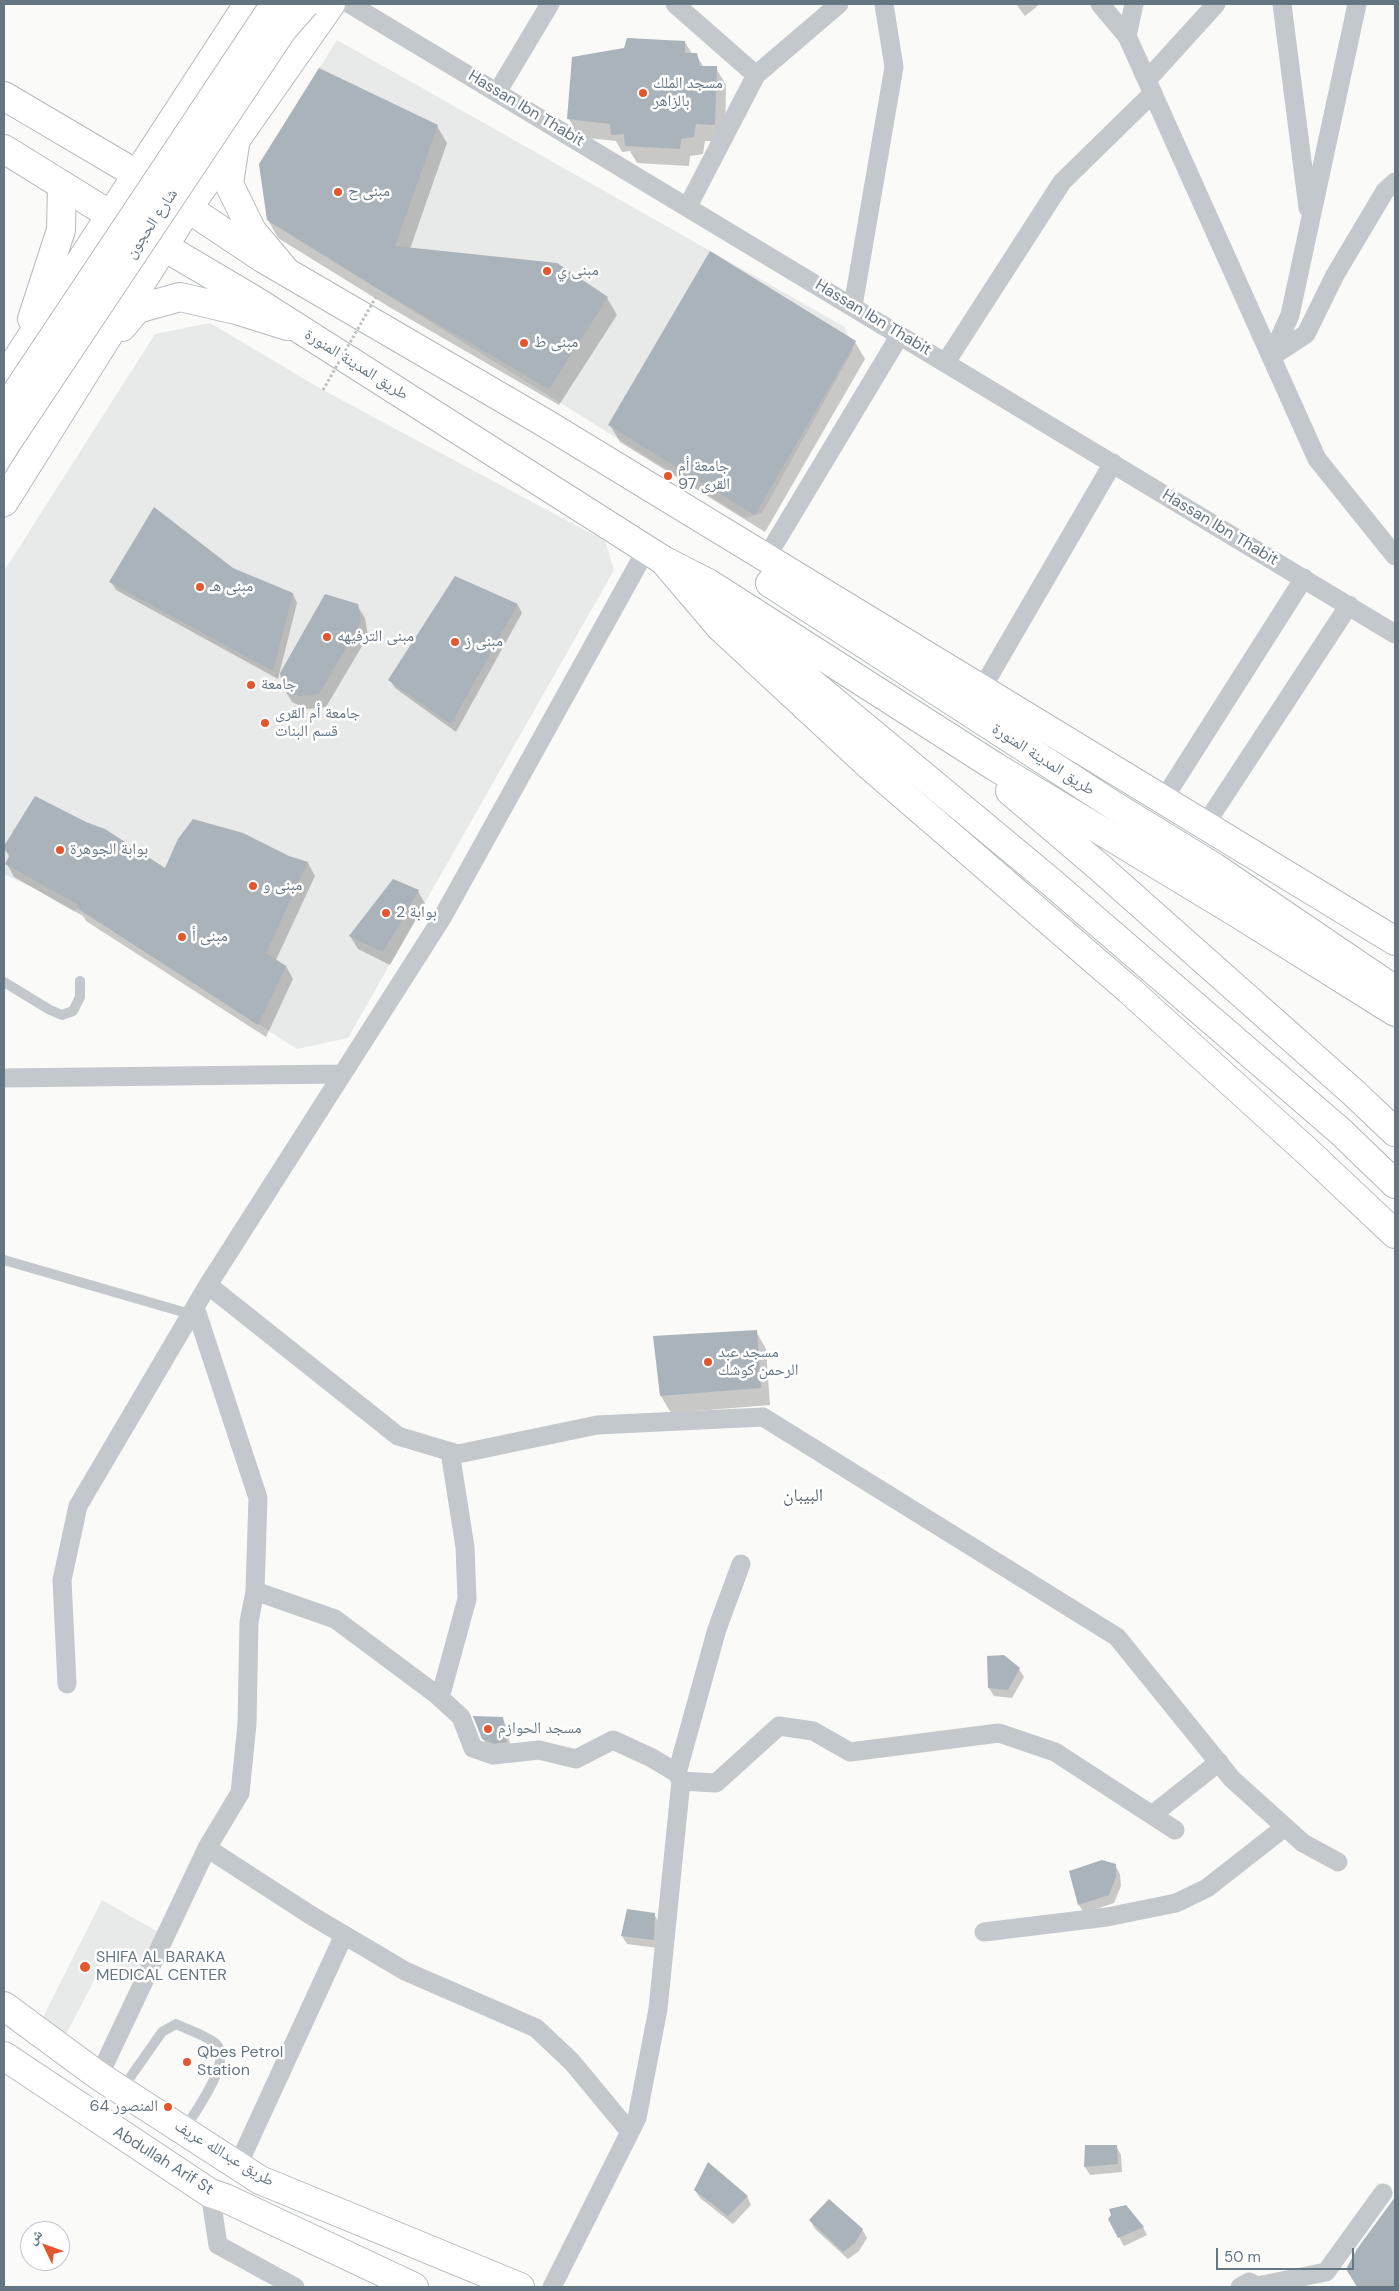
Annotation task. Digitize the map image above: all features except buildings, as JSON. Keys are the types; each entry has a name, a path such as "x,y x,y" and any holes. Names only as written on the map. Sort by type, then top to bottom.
{"main road":[{"path":"4,379 112,216 248,4"},
{"name":"شارع الحجون","path":"4,411 274,4"},
{"name":"شارع الحجون","path":"4,447 283,29 305,4"},
{"path":"4,502 188,208 331,4"},
{"name":"طريق المدينة المنورة","path":"4,96 138,175 286,272 545,423 1205,826 1393,936"},
{"path":"236,138 229,184 252,231 286,272"},
{"name":"طريق المدينة المنورة","path":"4,149 112,216 254,300 654,555 708,583"},
{"path":"21,354 61,230 62,185"},
{"path":"88,366 138,309 180,297 236,310 300,330"},
{"name":"طريق المدينة المنورة","path":"701,518 738,562 1113,805 1214,867 1395,990"},
{"path":"654,555 720,628 872,768 1129,990 1309,1153 1395,1234"},
{"path":"708,583 994,766 1238,912 1395,1012"},
{"path":"708,583 745,588 838,654 968,755 1106,872 1356,1094 1395,1132"},
{"path":"708,583 730,614 1057,887 1332,1124 1395,1184"},
{"name":"طريق عبدالله عريف","path":"4,2006 99,2076 260,2180 520,2287"},
{"name":"Abdullah Arif St","path":"4,2056 210,2194 225,2198 414,2287"}],"street":[{"name":"Hassan Ibn Thabit","path":"350,4 688,206 1395,634"},
{"path":"498,92 550,4"},
{"path":"675,4 756,75"},
{"path":"688,206 756,75 839,4"},
{"path":"853,306 894,67 884,4"},
{"path":"1100,4 1127,36 1317,459 1395,556"},
{"path":"1127,36 1134,4"},
{"path":"946,362 1062,182 1150,87 1216,4"},
{"path":"1282,4 1310,221"},
{"path":"1271,357 1290,315 1357,4"},
{"path":"1271,357 1306,334 1334,276 1385,191 1395,182"},
{"path":"766,558 900,335"},
{"path":"981,690 1113,463"},
{"path":"68,1684 62,1580 78,1506 208,1285 442,918 654,555"},
{"path":"1163,800 1304,578"},
{"path":"1205,826 1349,605"},
{"path":"4,1078 342,1074"},
{"path":"208,1285 398,1436 458,1454 597,1425 763,1417 1117,1637 1232,1779 1303,1843 1338,1862"},
{"path":"99,2076 207,1848 240,1792 247,1724 249,1622 255,1591 258,1498 193,1311"},
{"path":"440,1698 467,1599 465,1547 450,1452"},
{"path":"552,2287 637,2118 658,2009 679,1777 717,1629 741,1564"},
{"path":"255,1591 334,1618 440,1698 460,1717 473,1748 493,1755 539,1750 576,1759 613,1740 652,1758 679,1777 716,1783 780,1726 813,1731 850,1752 999,1733 1055,1752 1175,1830"},
{"path":"1152,1815 1218,1762"},
{"path":"984,1932 1107,1917 1176,1903 1207,1888 1286,1827"},
{"path":"207,1848 344,1935 405,1971 536,2028 572,2062 630,2132"},
{"path":"238,2165 344,1935"},
{"path":"1252,2287 1326,2272 1383,2193"},
{"path":"210,2194 218,2245 295,2287"}],"lane":[{"path":"4,982 50,1010 62,1015 73,1011 80,997 80,981"},
{"path":"4,1260 193,1311"},
{"path":"122,2090 152,2043 162,2032 176,2024 217,2044 222,2055 220,2068 184,2130"}],"path":[{"path":"323,390 380,290"}],"shaded area":[{"name":"مبنى ي","path":"337,40 845,327 853,350 762,513 745,518 267,220 259,164"},
{"name":"جامعة أم القرى قسم البنات","path":"210,323 323,390 605,541 614,570 348,1038 297,1049 77,908 74,912 35,889 4,874 4,571 155,334"},
{"name":"SHIFA AL BARAKA MEDICAL CENTER","path":"102,1900 160,1933 138,1975 105,1960 66,2034 42,2019"}],"place":[{"name":"مسجد الملك بالزاهر","path":"643,93"},
{"name":"مبنى ح","path":"338,192"},
{"name":"مبنى ي","path":"547,271"},
{"name":"مبنى ط","path":"524,343"},
{"name":"جامعة أم القرى 97","path":"668,476"},
{"name":"مبنى هـ","path":"200,587"},
{"name":"مبنى الترفيهه","path":"327,637"},
{"name":"مبنى ز","path":"455,642"},
{"name":"جامعة","path":"251,685"},
{"name":"جامعة أم القرى قسم البنات","path":"265,723"},
{"name":"بوابة الجوهرة","path":"60,850"},
{"name":"مبنى و","path":"253,886"},
{"name":"بوابة 2","path":"386,913"},
{"name":"مبنى أ","path":"182,937"},
{"name":"مسجد عبد الرحمن كوشك","path":"708,1362"},
{"name":"مسجد الحوازم","path":"488,1729"},
{"name":"SHIFA AL BARAKA MEDICAL CENTER","path":"85,1967"},
{"name":"Qbes Petrol Station","path":"187,2062"},
{"name":"المنصور 64","path":"168,2107"}],"district":[{"name":"البيبان","path":"803,1496"}]}
